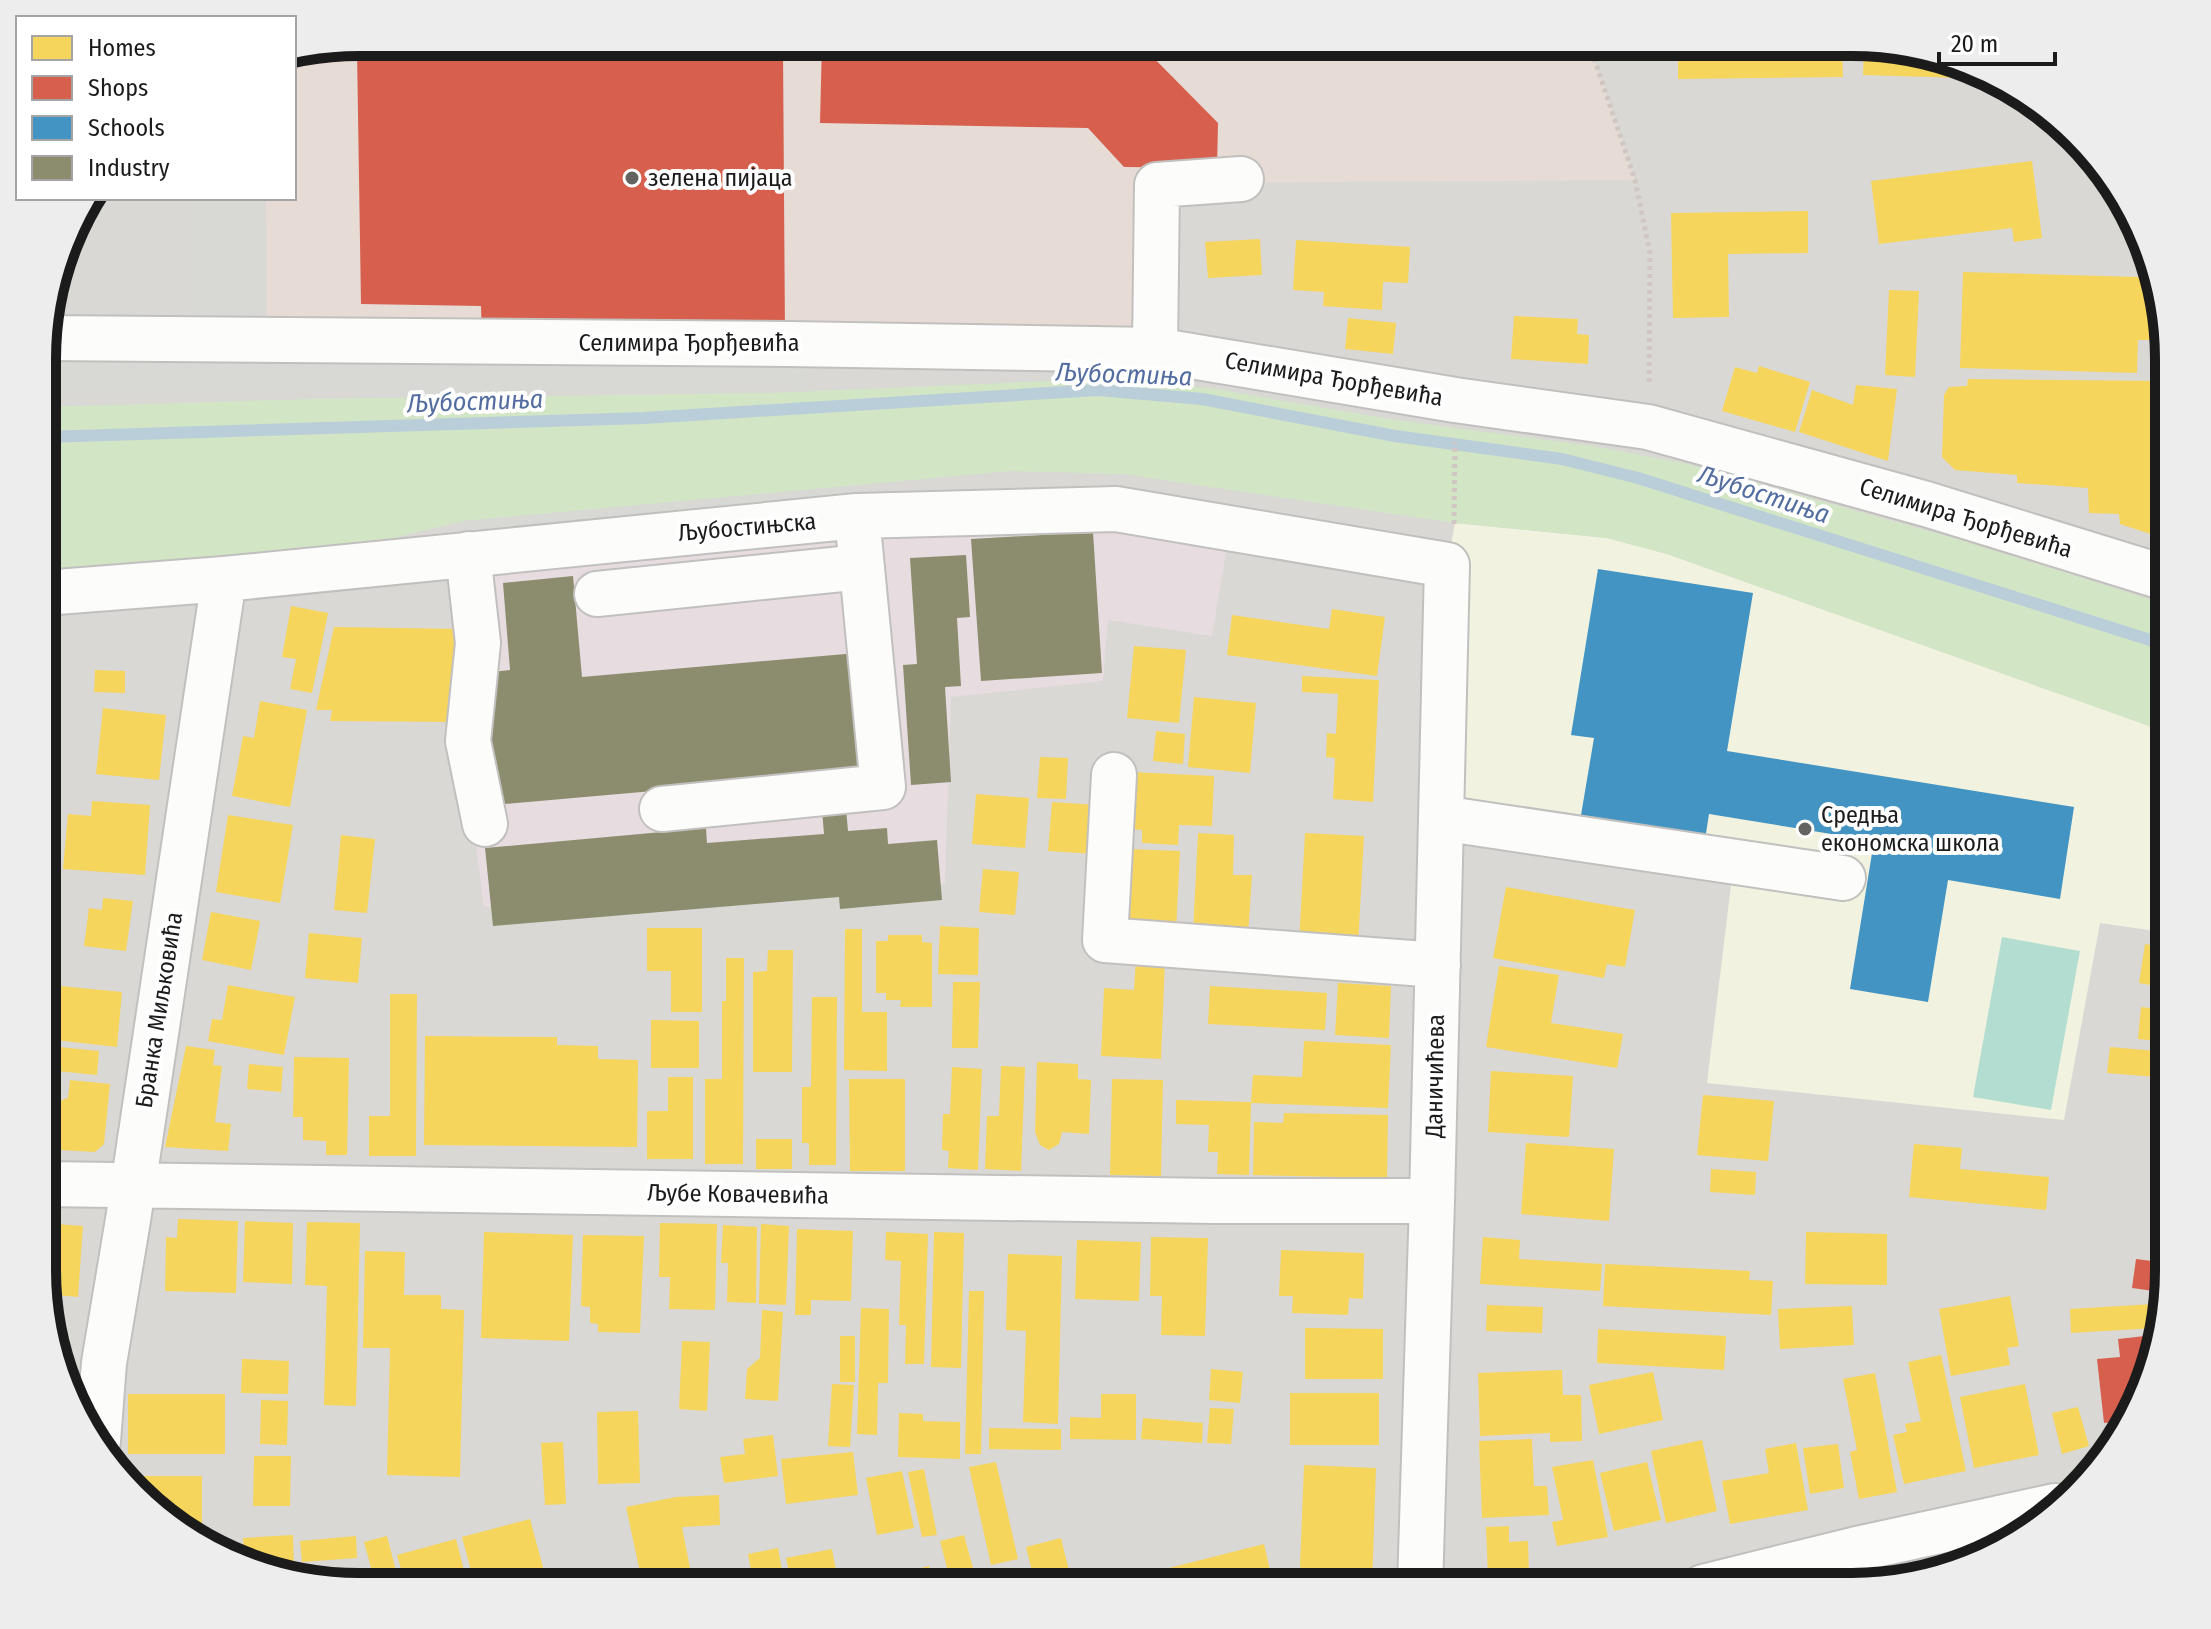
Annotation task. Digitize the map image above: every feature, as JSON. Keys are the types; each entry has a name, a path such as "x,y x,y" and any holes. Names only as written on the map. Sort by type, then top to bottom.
{"street":[{"path":"1155,350 1157,185 1241,179"},
{"name":"Селимира Ђорђевића","path":"57,338 1155,350 1455,400 1648,427 1926,504 2155,575"},
{"name":"Љубостињска","path":"56,592 224,579 857,516 1116,509 1451,544"},
{"path":"662,809 883,787 857,516"},
{"name":"Даничићева","path":"1420,1573 1451,544"},
{"path":"468,554 478,643 468,741 485,824"},
{"path":"597,594 862,567"},
{"name":"Бранка Миљковића","path":"99,1425 104,1363 224,579"},
{"path":"1114,775 1105,940 1438,965"},
{"path":"1441,818 1843,878"},
{"name":"Љубе Ковачевића","path":"56,1184 1216,1201 1432,1201"},
{"path":"1813,1573 1860,1567 2032,1513"}],"path":[{"path":"1593,56 1635,180 1650,253 1648,427"},
{"path":"1451,544 1455,439"}],"shaded area":[{"path":"359,56 1852,56 1911,62 1968,79 2020,107 2052,131 2080,159 2124,225 2145,281 2155,359 2154,1289 2145,1348 2132,1386 2104,1438 2080,1470 2052,1498 1986,1542 1930,1563 1852,1573 359,1573 300,1567 243,1550 191,1522 159,1498 131,1470 87,1404 66,1348 57,1289 56,359 59,320 72,262 87,225 102,200 296,200 296,63"},
{"path":"359,56 1593,56 1635,180 1138,183 1139,332 267,339 266,200 296,200 296,63 320,59"},
{"path":"192,200 261,200 261,314 192,314"},
{"path":"56,355 820,359 800,387 56,393 56,359"},
{"path":"853,486 857,516 468,554 463,521"},
{"path":"857,516 1230,528 1212,636 1108,620 1103,681 951,697 945,884 484,907 473,825 468,554"},
{"name":"Средња економска школа","path":"1455,523 1607,538 1667,554 2155,728 2155,931 2100,923 2064,1120 1707,1083 1732,877 1441,840 1447,565"},
{"path":"2002,937 2080,951 2051,1110 1973,1097"}],"green space":[{"path":"1099,379 1210,388 1395,420 1592,446 1688,464 1957,539 2155,601 2155,728 1667,554 1607,538 1455,523 1123,474 1010,471 463,521 224,579 56,592 56,407 313,399 771,393"}],"building: Homes":[{"path":"1678,56 1842,56 1843,77 1678,79"},
{"path":"1864,57 1930,66 1966,78 1863,75"},
{"path":"2032,161 2042,238 2014,242 2012,228 1879,244 1871,181"},
{"path":"1808,211 1808,253 1728,254 1729,317 1673,318 1671,213"},
{"path":"1260,239 1262,275 1208,278 1205,242"},
{"path":"1296,240 1410,247 1408,283 1383,282 1382,310 1323,306 1324,292 1293,290"},
{"path":"2139,263 2149,300 2154,340 2138,340 2137,373 1960,368 1963,272 2139,277"},
{"path":"1889,290 1919,291 1915,377 1885,375"},
{"path":"1514,316 1578,319 1577,334 1589,335 1588,364 1511,359"},
{"path":"1348,318 1396,323 1393,354 1345,349"},
{"path":"1759,366 1810,382 1795,432 1722,411 1735,367 1757,373"},
{"path":"1968,379 2155,381 2155,535 2120,524 2119,514 2089,513 2088,488 2017,483 2017,475 1955,470 1942,457 1944,395 1949,387 1967,386"},
{"path":"1856,385 1897,389 1888,461 1799,432 1812,390 1853,405"},
{"path":"291,606 328,613 312,693 290,689 296,659 282,657"},
{"path":"1332,609 1385,617 1377,676 1227,655 1232,615 1329,629"},
{"path":"334,627 461,629 454,722 330,721 332,710 316,710"},
{"path":"1134,646 1186,650 1179,723 1127,718"},
{"path":"95,670 125,671 125,693 94,692"},
{"path":"1302,676 1379,680 1373,802 1333,799 1335,758 1326,757 1327,733 1336,734 1338,694 1302,692"},
{"path":"1194,697 1256,703 1250,773 1188,767"},
{"path":"260,701 307,710 290,807 232,796 243,736 254,738"},
{"path":"103,708 166,715 159,780 96,774"},
{"path":"1156,731 1185,734 1183,764 1153,761"},
{"path":"1040,757 1068,758 1066,799 1037,798"},
{"path":"1131,772 1214,776 1212,826 1179,825 1178,845 1142,843 1142,830 1128,829"},
{"path":"56,783 60,784 56,808"},
{"path":"976,794 1029,798 1025,848 972,844"},
{"path":"92,801 150,805 145,875 63,869 68,814 91,816"},
{"path":"1052,802 1097,805 1094,854 1048,851"},
{"path":"228,815 293,825 280,903 216,892"},
{"path":"1198,833 1234,835 1233,875 1252,875 1248,935 1193,932"},
{"path":"1305,833 1364,836 1358,946 1299,943"},
{"path":"341,835 375,839 367,913 334,910"},
{"path":"1129,849 1180,851 1176,932 1126,929"},
{"path":"983,869 1019,872 1015,915 979,912"},
{"path":"1506,887 1635,910 1625,967 1607,964 1604,978 1493,958"},
{"path":"103,898 133,901 126,951 84,946 89,908 102,910"},
{"path":"211,912 260,921 251,970 202,960"},
{"path":"940,926 979,928 978,975 938,974"},
{"path":"647,928 702,928 702,1012 671,1012 671,971 647,971"},
{"path":"845,929 862,929 862,1012 887,1012 887,1071 844,1070"},
{"path":"309,933 362,938 358,983 305,978"},
{"path":"888,935 922,935 922,942 932,943 932,1007 900,1007 901,1000 886,1000 886,993 876,993 876,941 888,941"},
{"path":"2145,944 2155,946 2155,986 2139,983"},
{"path":"768,950 793,950 792,1072 753,1072 753,972 767,971"},
{"path":"726,958 744,958 743,1164 705,1164 705,1079 722,1079 722,1001 726,1001"},
{"path":"1136,958 1165,960 1161,1059 1101,1056 1104,988 1134,990"},
{"path":"1499,966 1559,975 1551,1023 1623,1034 1617,1068 1486,1047"},
{"path":"953,982 980,982 978,1048 952,1048"},
{"path":"1338,983 1391,986 1389,1038 1335,1035"},
{"path":"228,985 295,997 284,1055 208,1041 212,1019 222,1020"},
{"path":"60,986 122,992 117,1047 56,1040"},
{"path":"1210,986 1327,993 1325,1030 1208,1024"},
{"path":"390,994 417,994 416,1156 369,1156 369,1116 390,1116"},
{"path":"812,997 837,997 836,1165 809,1165 809,1143 802,1143 802,1087 811,1087"},
{"path":"2141,1007 2155,1009 2155,1041 2138,1039"},
{"path":"651,1020 699,1021 699,1068 651,1068"},
{"path":"425,1036 557,1037 557,1045 598,1046 598,1059 638,1060 637,1147 424,1145"},
{"path":"1304,1041 1391,1045 1388,1108 1251,1103 1249,1175 1217,1174 1218,1152 1208,1152 1209,1125 1176,1124 1176,1100 1251,1102 1253,1075 1302,1077"},
{"path":"186,1046 215,1050 213,1065 222,1066 215,1122 231,1124 228,1151 165,1147"},
{"path":"56,1047 99,1051 97,1075 56,1071"},
{"path":"2110,1047 2155,1051 2155,1077 2107,1073"},
{"path":"294,1057 349,1058 347,1155 326,1155 326,1141 303,1140 303,1117 293,1117"},
{"path":"1037,1062 1078,1064 1078,1079 1091,1080 1089,1134 1062,1132 1059,1144 1049,1150 1040,1145 1035,1132"},
{"path":"249,1064 283,1067 281,1092 247,1089"},
{"path":"1001,1066 1025,1067 1021,1171 985,1169 987,1116 999,1116"},
{"path":"952,1067 982,1069 978,1170 948,1168 949,1151 942,1150 943,1114 950,1114"},
{"path":"1491,1071 1573,1076 1569,1137 1488,1132"},
{"path":"668,1077 693,1077 693,1159 647,1159 647,1111 668,1111"},
{"path":"849,1079 905,1079 905,1171 850,1171"},
{"path":"1112,1079 1163,1080 1161,1176 1110,1175"},
{"path":"70,1080 110,1084 104,1144 95,1152 56,1150 56,1102 68,1098"},
{"path":"1703,1095 1774,1101 1768,1161 1697,1155"},
{"path":"1284,1113 1388,1115 1387,1178 1253,1175 1254,1122 1283,1123"},
{"path":"756,1139 792,1139 792,1169 756,1169"},
{"path":"1526,1143 1614,1149 1609,1221 1521,1214"},
{"path":"1914,1144 1962,1148 1960,1169 2049,1177 2046,1210 1909,1197"},
{"path":"1711,1169 1756,1172 1755,1195 1710,1192"},
{"path":"178,1219 238,1221 236,1293 165,1291 166,1237 177,1238"},
{"path":"245,1221 293,1223 292,1284 243,1282"},
{"path":"307,1222 360,1223 356,1406 324,1405 327,1286 305,1285"},
{"path":"660,1223 717,1224 715,1310 669,1309 670,1277 659,1277"},
{"path":"56,1224 83,1226 78,1297 58,1295"},
{"path":"761,1224 789,1226 786,1305 759,1304"},
{"path":"723,1225 757,1227 756,1303 727,1302 728,1263 721,1263"},
{"path":"797,1229 853,1231 851,1301 811,1300 811,1315 795,1315"},
{"path":"484,1232 573,1235 569,1341 481,1338"},
{"path":"886,1232 928,1234 924,1364 905,1364 906,1325 899,1325 901,1261 885,1260"},
{"path":"934,1232 964,1233 961,1368 931,1367"},
{"path":"1806,1232 1887,1234 1887,1285 1805,1284"},
{"path":"583,1235 644,1236 640,1333 598,1332 598,1324 590,1323 590,1307 581,1306"},
{"path":"1151,1237 1208,1238 1205,1336 1161,1335 1162,1296 1150,1296"},
{"path":"1483,1237 1520,1240 1519,1259 1602,1264 1600,1291 1480,1284"},
{"path":"1077,1240 1141,1242 1139,1301 1075,1299"},
{"path":"1281,1250 1364,1253 1363,1299 1349,1298 1348,1315 1292,1313 1293,1296 1279,1296"},
{"path":"365,1251 405,1252 404,1295 441,1295 441,1309 464,1310 460,1477 387,1475 390,1348 363,1348"},
{"path":"1008,1254 1062,1256 1058,1424 1023,1422 1026,1331 1006,1330"},
{"path":"1605,1264 1750,1271 1749,1280 1773,1281 1771,1315 1603,1306"},
{"path":"969,1291 984,1291 981,1454 965,1454"},
{"path":"2010,1296 2019,1346 2007,1348 2010,1365 1951,1376 1939,1309"},
{"path":"2152,1304 2149,1328 2071,1333 2070,1309"},
{"path":"1487,1305 1543,1307 1542,1333 1486,1331"},
{"path":"1852,1306 1854,1345 1780,1349 1778,1309"},
{"path":"861,1308 889,1309 888,1383 878,1383 877,1435 857,1434"},
{"path":"762,1310 783,1312 778,1401 745,1399 747,1369 760,1358"},
{"path":"1305,1328 1383,1329 1383,1379 1305,1379"},
{"path":"1598,1329 1726,1336 1724,1370 1597,1363"},
{"path":"840,1336 855,1336 855,1382 840,1382"},
{"path":"682,1341 710,1342 707,1411 679,1409"},
{"path":"1941,1355 1966,1471 1904,1484 1893,1435 1907,1432 1905,1424 1921,1421 1908,1362"},
{"path":"242,1359 289,1361 288,1394 241,1393"},
{"path":"1211,1369 1243,1372 1240,1403 1209,1400"},
{"path":"1562,1370 1563,1395 1581,1395 1582,1441 1550,1442 1550,1433 1480,1436 1478,1373"},
{"path":"1653,1372 1663,1420 1599,1434 1589,1385"},
{"path":"1875,1373 1897,1492 1859,1499 1850,1452 1857,1450 1843,1379"},
{"path":"832,1384 854,1385 850,1447 828,1446"},
{"path":"2025,1384 2039,1455 1974,1468 1960,1397"},
{"path":"1290,1393 1379,1393 1379,1445 1290,1445"},
{"path":"128,1394 225,1394 225,1454 128,1454"},
{"path":"1101,1394 1136,1394 1136,1440 1070,1439 1070,1417 1101,1418"},
{"path":"261,1400 288,1401 287,1445 260,1444"},
{"path":"2078,1407 2089,1446 2062,1454 2052,1413"},
{"path":"1210,1408 1234,1409 1231,1444 1207,1443"},
{"path":"638,1411 640,1483 598,1484 597,1412"},
{"path":"899,1413 923,1414 923,1421 960,1422 960,1459 898,1457"},
{"path":"1143,1418 1203,1423 1202,1443 1141,1439"},
{"path":"989,1428 1061,1429 1061,1450 989,1449"},
{"path":"773,1435 778,1476 724,1483 720,1457 745,1454 743,1439"},
{"path":"1532,1439 1534,1486 1547,1486 1549,1515 1482,1518 1479,1441"},
{"path":"1702,1440 1717,1511 1666,1523 1651,1451"},
{"path":"563,1442 566,1504 545,1505 541,1443"},
{"path":"1796,1443 1808,1510 1730,1524 1722,1481 1769,1473 1765,1449"},
{"path":"1838,1444 1844,1488 1810,1494 1803,1448"},
{"path":"853,1452 858,1495 786,1504 781,1459"},
{"path":"254,1456 291,1456 290,1506 253,1506"},
{"path":"1593,1460 1608,1537 1557,1546 1552,1522 1563,1520 1552,1467"},
{"path":"996,1462 1018,1559 991,1565 969,1467"},
{"path":"1647,1462 1661,1520 1614,1531 1600,1473"},
{"path":"1304,1465 1376,1468 1372,1573 1302,1573"},
{"path":"924,1469 937,1535 922,1537 908,1472"},
{"path":"902,1471 914,1528 877,1535 866,1478"},
{"path":"137,1476 202,1476 202,1528 159,1498"},
{"path":"719,1495 720,1525 682,1527 691,1573 640,1573 626,1507 676,1497"},
{"path":"530,1519 545,1573 472,1573 462,1537"},
{"path":"1509,1526 1509,1542 1528,1541 1529,1573 1488,1573 1486,1527"},
{"path":"293,1535 294,1566 244,1550 243,1538"},
{"path":"964,1535 974,1573 948,1573 940,1541"},
{"path":"356,1536 357,1558 302,1562 300,1541"},
{"path":"387,1536 397,1573 372,1573 364,1542"},
{"path":"1061,1538 1070,1573 1032,1573 1026,1547"},
{"path":"456,1539 465,1573 402,1573 397,1555"},
{"path":"1264,1544 1271,1573 1149,1573"},
{"path":"778,1548 782,1573 751,1573 748,1554"},
{"path":"832,1549 836,1573 789,1573 786,1558"},
{"path":"929,1566 931,1573 902,1573"},
{"path":"731,1568 732,1573 712,1573"}],"building: Shops":[{"name":"зелена пијаца","path":"357,56 783,56 785,336 482,340 481,306 361,304"},
{"path":"822,56 1152,56 1218,123 1217,168 1124,167 1088,128 820,123"},
{"path":"2136,1259 2155,1261 2154,1291 2132,1288"},
{"path":"2148,1336 2124,1404 2113,1422 2104,1423 2097,1359 2120,1357 2118,1339"}],"building: Schools":[{"path":"1598,569 1753,593 1727,751 2074,807 2060,899 1948,880 1928,1002 1850,989 1874,841 1709,814 1704,846 1579,827 1594,738 1571,735"}],"building: Industry":[{"path":"1093,532 1102,673 981,681 971,539"},
{"path":"966,555 970,617 957,618 961,686 945,687 951,782 911,785 903,665 917,664 910,558"},
{"path":"573,576 582,677 857,653 868,772 494,805 482,673 510,670 503,583"},
{"path":"845,797 848,831 887,828 888,844 937,840 942,900 840,909 839,897 493,926 485,848 706,828 707,843 824,834 821,798"}],"waterway":[{"name":"Љубостиња","path":"56,437 644,418 1098,390 1202,399 1395,436 1562,459 1638,478 2155,642"}],"place":[{"name":"зелена пијаца","path":"632,178"},
{"name":"Средња економска школа","path":"1805,829"}]}
